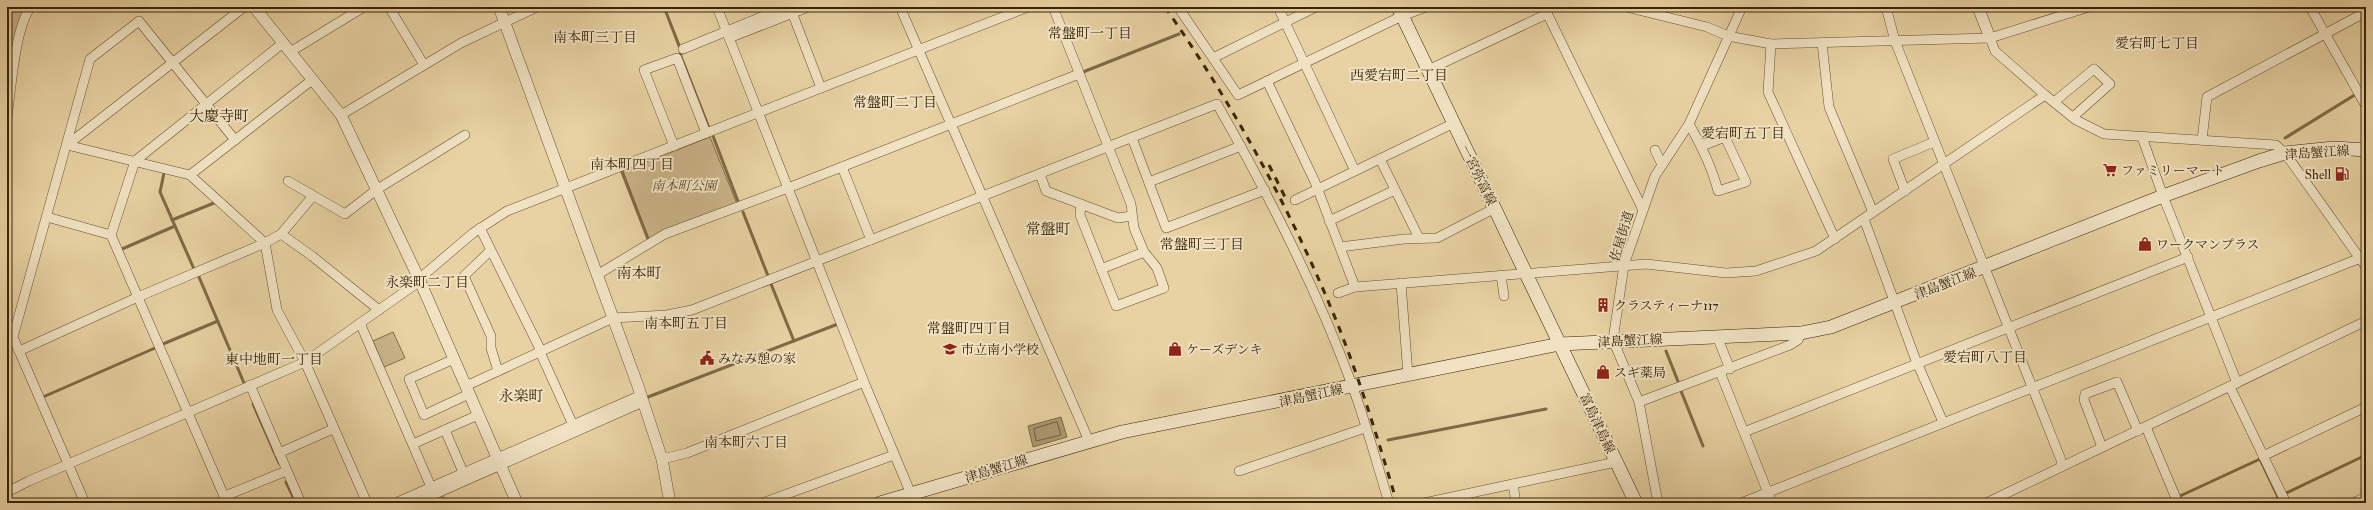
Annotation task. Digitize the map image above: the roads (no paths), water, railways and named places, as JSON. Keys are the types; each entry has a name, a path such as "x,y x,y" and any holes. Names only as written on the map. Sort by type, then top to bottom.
{"main road":[{"name":"一宮弥富線","path":"1400,12 1560,344"},
{"name":"津島蟹江線","path":"880,503 1089,441 1560,344 1613,340 1801,333 1831,327 1985,268 2163,196 2285,153 2334,148 2366,150"},
{"name":"富島津島線","path":"1560,344 1636,503"}],"street":[{"path":"7,117 20,35 24,18 31,7"},
{"path":"67,145 244,7"},
{"path":"254,7 341,115 419,280 517,503"},
{"path":"290,52 364,7"},
{"path":"389,7 424,65"},
{"path":"499,7 642,399 662,459 670,503"},
{"path":"341,115 461,43 504,24 537,7"},
{"path":"717,7 864,382 894,455 899,460 911,494"},
{"path":"683,49 728,35 789,9 808,7"},
{"path":"900,7 1089,441"},
{"path":"7,492 68,464 305,362 379,310 419,280 480,228 507,211 1028,7"},
{"path":"1053,7 1131,204 1134,228 1144,252 1157,268 1164,288 1116,306 1080,215 1081,204"},
{"path":"1178,7 1238,95 1304,64 1400,12 1426,7"},
{"path":"1278,7 1355,171"},
{"path":"1213,58 1285,21 1316,7"},
{"name":"佐屋街道","path":"1613,340 1624,265 1655,176 1688,124 1742,7"},
{"path":"1886,7 1895,41 2061,460 2061,467"},
{"path":"1978,7 1995,51 2045,95 2073,117 2104,134 2276,145 2285,153 2358,259 2366,268"},
{"path":"1631,8 1707,27 1728,36 1771,44 1990,38 2089,7"},
{"path":"2310,7 2359,97 2366,106"},
{"path":"789,9 821,88"},
{"path":"1428,70 1546,10 1643,210"},
{"path":"2202,140 2207,97 2366,12"},
{"path":"85,503 13,338 90,59 139,21 235,140"},
{"path":"283,43 134,161 111,235 226,500 286,471"},
{"path":"1822,43 1829,107 1873,212"},
{"path":"1771,44 1768,92 1835,238"},
{"path":"674,146 644,70 677,58 706,133"},
{"path":"2054,102 2094,69 2110,84 2073,117"},
{"path":"597,276 665,234 788,188 1079,74"},
{"path":"190,175 312,80"},
{"path":"1267,81 1315,182 1355,287"},
{"path":"1338,293 1355,287 1624,265 1646,264 1726,273 1756,271 1816,251 2045,95"},
{"path":"454,359 409,379 424,414 468,390 498,371 613,318 667,315 692,310 1217,104 1265,190 1292,244 1352,386 1389,503"},
{"path":"1294,200 1454,123"},
{"path":"1688,124 1702,146 1703,154 1714,176 1718,191 1746,182 1725,137 1702,146"},
{"path":"288,181 345,214 376,190 465,134"},
{"path":"2142,136 2163,196 2211,317 2234,385 2263,456 2286,503"},
{"path":"1132,138 1166,228 1265,190"},
{"path":"1905,191 1893,160 1934,142"},
{"path":"67,145 190,175 265,243 277,310 305,362 366,503"},
{"path":"1149,182 1241,146"},
{"path":"1655,150 1662,165"},
{"path":"1380,159 1419,238"},
{"path":"842,167 871,240"},
{"path":"1040,174 1046,191 1118,218 1132,216"},
{"path":"1329,221 1395,190"},
{"path":"19,351 138,297 265,243 281,234 313,196"},
{"path":"1340,247 1419,238 1437,238 1495,208"},
{"path":"46,218 111,235"},
{"path":"1864,219 1918,363 1943,422"},
{"path":"480,228 490,251 510,284 572,425"},
{"path":"281,234 312,256 379,310"},
{"path":"490,251 464,276 491,336 491,348 498,371"},
{"path":"1101,269 1144,252"},
{"path":"1744,432 2188,257"},
{"path":"1741,503 1768,491 2358,259"},
{"path":"1501,275 1504,296"},
{"path":"1401,283 1408,375"},
{"path":"1986,503 2366,321"},
{"path":"360,323 431,487"},
{"path":"1639,402 1730,369 1794,343 1798,340 1801,333"},
{"path":"1717,336 1730,369"},
{"path":"1613,340 1639,402 1658,503"},
{"path":"1720,372 1772,503"},
{"path":"662,459 687,453 864,382"},
{"path":"2102,447 2084,400 2085,394 2117,382 2178,503"},
{"path":"250,385 301,503"},
{"path":"414,503 572,425 642,399"},
{"path":"395,503 463,472 499,461 642,399"},
{"path":"2263,456 2366,407"},
{"path":"413,444 478,415"},
{"path":"1239,471 1365,428"},
{"path":"280,453 333,429"},
{"path":"445,430 463,472"},
{"path":"762,503 894,455"},
{"path":"1424,503 1446,500 1616,462"},
{"path":"1513,484 1516,503"},
{"path":"2353,503 2366,497"},
{"path":"7,498 8,503"}],"water":[{"path":"1061,417 1067,437 1033,447 1028,426"}],"waterway":[{"path":"664,7 680,48"},
{"path":"1083,72 1179,34"},
{"path":"685,52 680,54 709,128"},
{"path":"2285,138 2366,88"},
{"path":"713,136 739,204"},
{"path":"622,172 648,239"},
{"path":"164,173 160,192 194,269"},
{"path":"172,220 214,203"},
{"path":"743,212 768,276"},
{"path":"122,249 175,226"},
{"path":"199,277 244,383"},
{"path":"771,284 794,341"},
{"path":"163,344 218,321"},
{"path":"648,397 838,324"},
{"path":"43,397 155,348"},
{"path":"1666,351 1679,384"},
{"path":"1681,391 1703,446"},
{"path":"253,404 279,463"},
{"path":"1388,440 1546,409"},
{"path":"2284,494 2366,455"},
{"path":"2180,496 2260,459 2278,497 2280,496"},
{"path":"286,482 296,503"},
{"path":"443,498 445,503"},
{"path":"2166,503 2173,500"}],"railway":[{"path":"1165,7 1215,83 1238,122 1282,201 1302,242 1338,325 1369,413 1397,503"},
{"path":"1269,165 1286,199"}],"place":[{"name":"ファミリーマート","path":"2110,170"},
{"name":"Shell","path":"2342,174"},
{"name":"ワークマンプラス","path":"2145,244"},
{"name":"クラスティーナ117","path":"1603,305"},
{"name":"市立南小学校","path":"950,349"},
{"name":"ケーズデンキ","path":"1175,349"},
{"name":"みなみ憩の家","path":"707,358"},
{"name":"スギ薬局","path":"1603,372"}],"district":[{"name":"常盤町一丁目","path":"1090,33"},
{"name":"南本町三丁目","path":"595,37"},
{"name":"愛宕町七丁目","path":"2157,43"},
{"name":"西愛宕町二丁目","path":"1399,75"},
{"name":"常盤町二丁目","path":"895,102"},
{"name":"大慶寺町","path":"219,116"},
{"name":"愛宕町五丁目","path":"1743,133"},
{"name":"南本町四丁目","path":"632,164"},
{"name":"常盤町","path":"1048,229"},
{"name":"常盤町三丁目","path":"1202,244"},
{"name":"南本町","path":"639,273"},
{"name":"永楽町二丁目","path":"427,282"},
{"name":"南本町五丁目","path":"686,323"},
{"name":"常盤町四丁目","path":"969,328"},
{"name":"愛宕町八丁目","path":"1985,357"},
{"name":"東中地町一丁目","path":"274,359"},
{"name":"永楽町","path":"521,396"},
{"name":"南本町六丁目","path":"746,442"}],"park label":[{"name":"南本町公園","path":"684,185"}]}
